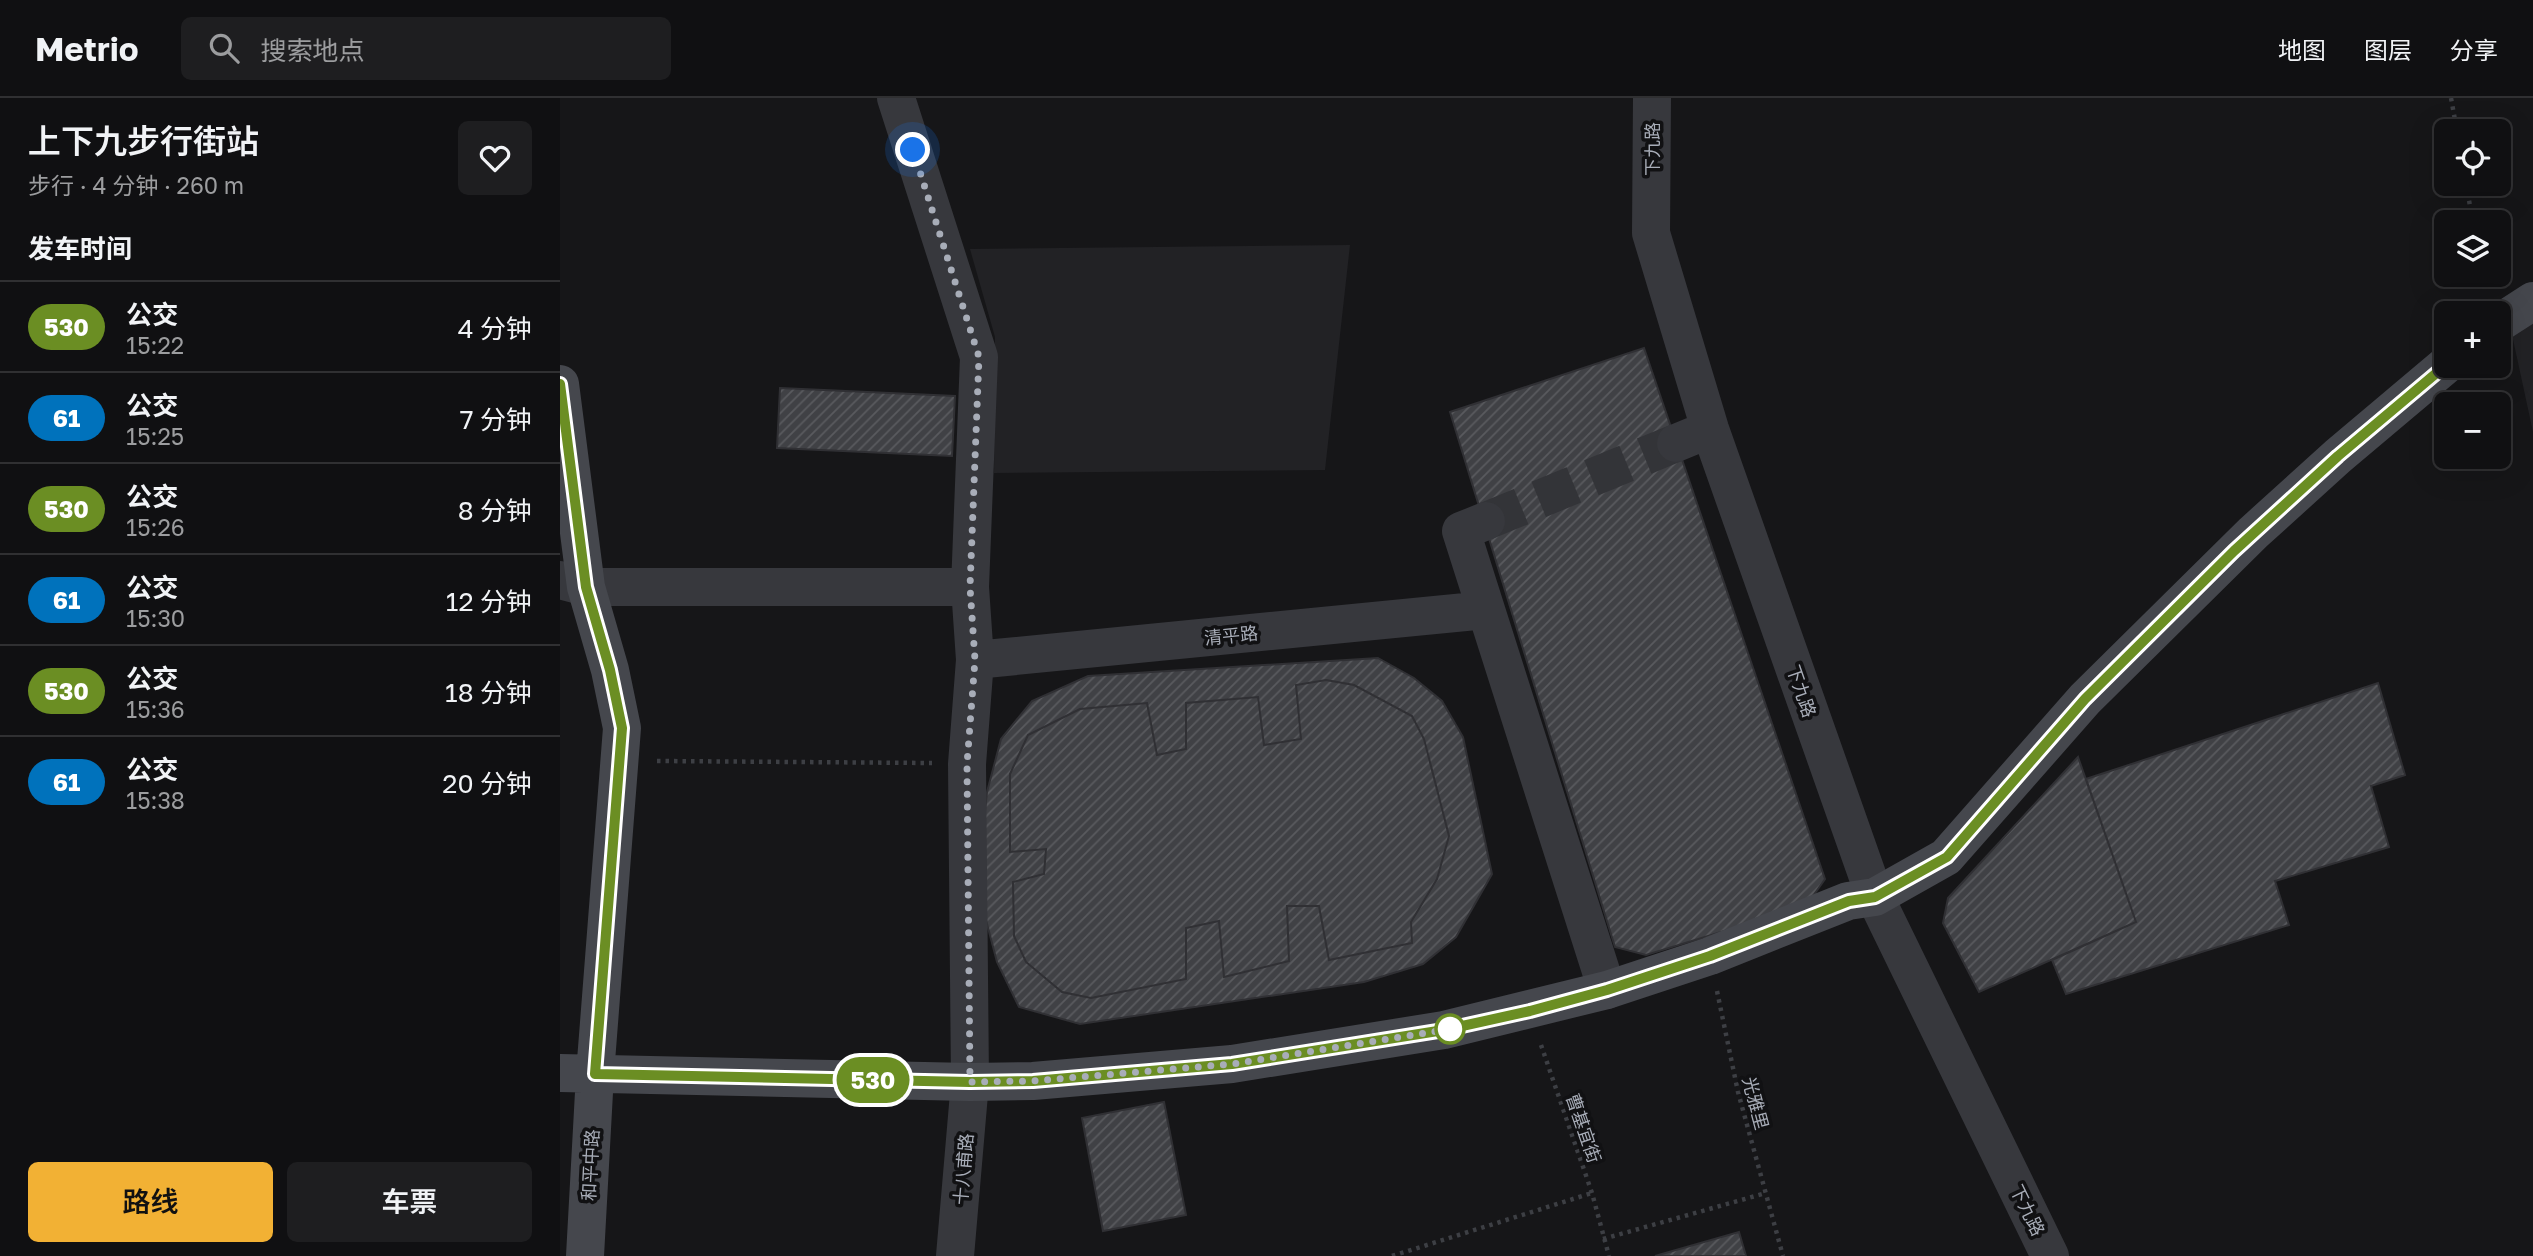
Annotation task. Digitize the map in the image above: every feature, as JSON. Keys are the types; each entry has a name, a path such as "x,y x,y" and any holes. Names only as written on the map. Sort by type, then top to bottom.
{"street":[{"name":"十八甫路","path":"896,98 979,357 970,587 975,660 967,764 970,1082 955,1256"},
{"name":"下九路","path":"1652,98 1651,233 1693,436 1875,897 2050,1256"},
{"path":"2511,315 2533,301"},
{"path":"578,1074 970,1082 1033,1081 1232,1064 1444,1030 1530,1011 1607,990 1710,956 1849,901 1875,897 1947,857 2085,699 2243,543 2338,456 2434,375"},
{"name":"和平中路","path":"560,384 573,584 610,670 622,728 621,760 578,1074 585,1256"},
{"path":"1473,526 1486,610 1607,990"},
{"path":"573,584 970,587"},
{"name":"清平路","path":"975,660 1486,610"}],"path":[{"path":"2452,98 2455,119"},
{"path":"621,760 967,764"},
{"name":"光雅里","path":"1710,956 1738,1092 1783,1256"},
{"name":"曹基宜街","path":"1530,1011 1592,1193 1609,1256"},
{"path":"1392,1256 1592,1193"},
{"path":"1603,1239 1766,1193"}],"shaded area":[{"path":"1350,245 1325,470 994,473 995,337 970,249"},
{"path":"2533,318 2533,432 2511,330"}],"building":[{"path":"1644,348 1825,879 1806,906 1646,955 1615,947 1450,412"},
{"path":"780,388 955,396 952,456 777,448"},
{"path":"1378,658 1414,678 1442,701 1463,737 1492,874 1456,937 1423,964 1364,982 1080,1024 1019,1007 997,962 977,886 987,792 1001,739 1032,701 1088,676"},
{"path":"1326,680 1354,685 1412,716 1424,739 1449,836 1437,879 1411,922 1412,943 1329,960 1319,906 1287,906 1289,961 1224,977 1219,921 1186,928 1186,979 1091,998 1062,992 1026,962 1014,936 1013,882 1044,874 1046,849 1010,852 1010,774 1028,735 1080,709 1147,703 1157,755 1186,749 1186,703 1258,697 1264,745 1301,739 1296,685"},
{"path":"2378,683 2405,775 2371,786 2389,847 2275,881 2289,925 2066,994 2052,960 2136,922 2086,779"},
{"path":"2078,757 2136,922 1979,992 1943,923 1948,898"},
{"path":"1164,1102 1186,1215 1103,1231 1082,1118"},
{"path":"1739,1232 1746,1256 1655,1256"}],"tunnel":[{"path":"1486,521 1676,443"}],"bus line":[{"name":"530","path":"560,384 586,587 610,670 622,728 595,1074 970,1082 1033,1081 1232,1064 1444,1030 1607,990 1710,956 1849,901 1875,897 1947,857 2085,699 2234,551 2338,456 2434,375"}],"route":[{"path":"913,150 979,357 970,587 975,660 967,764 970,1082 1033,1081 1232,1064 1450,1029"}]}
